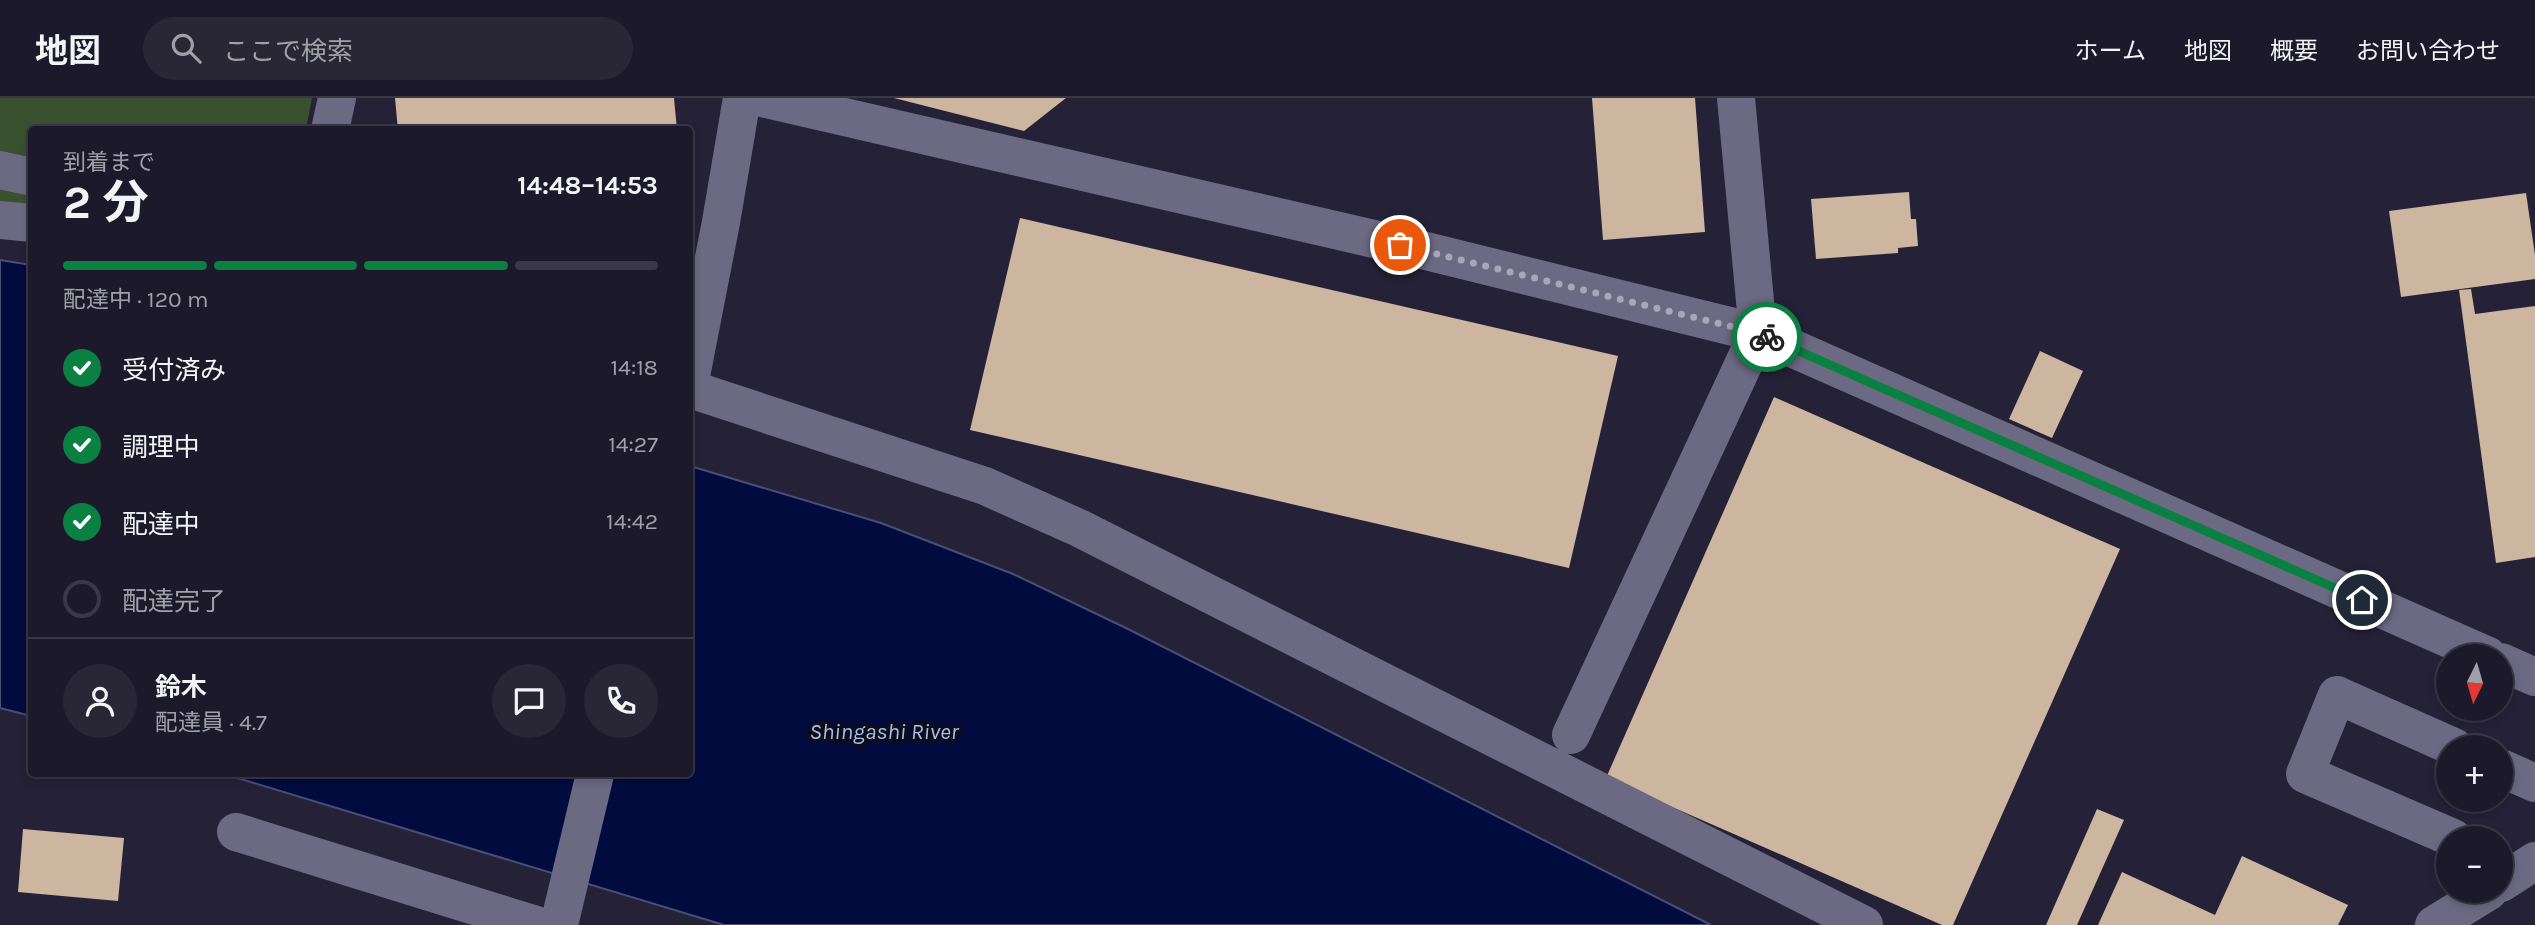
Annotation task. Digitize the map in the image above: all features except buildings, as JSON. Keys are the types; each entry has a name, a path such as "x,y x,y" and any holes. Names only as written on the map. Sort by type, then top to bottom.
{"street":[{"path":"331,126 337,98"},
{"path":"693,367 742,98"},
{"path":"762,98 1426,251 1758,333 2461,644"},
{"path":"1572,735 1758,333 1736,98"},
{"path":"0,170 28,176"},
{"path":"0,220 28,223"},
{"path":"693,390 985,486 1079,528 1864,925"},
{"path":"2513,667 2535,677"},
{"path":"2436,739 2337,695 2305,775 2436,831"},
{"path":"2513,773 2535,783"},
{"path":"559,925 594,777"},
{"path":"236,832 536,925"},
{"path":"2434,925 2470,903"}],"green space":[{"path":"0,98 312,98 307,126 28,126 28,215 0,212"}],"water":[{"path":"0,260 28,265 28,715 0,708"},
{"name":"Shingashi River","path":"693,467 881,523 1013,574 1128,629 1711,925 724,925 234,777 693,777"}],"way so far":[{"path":"1400,245 1767,337"}],"route":[{"path":"1767,337 2362,600"}]}
